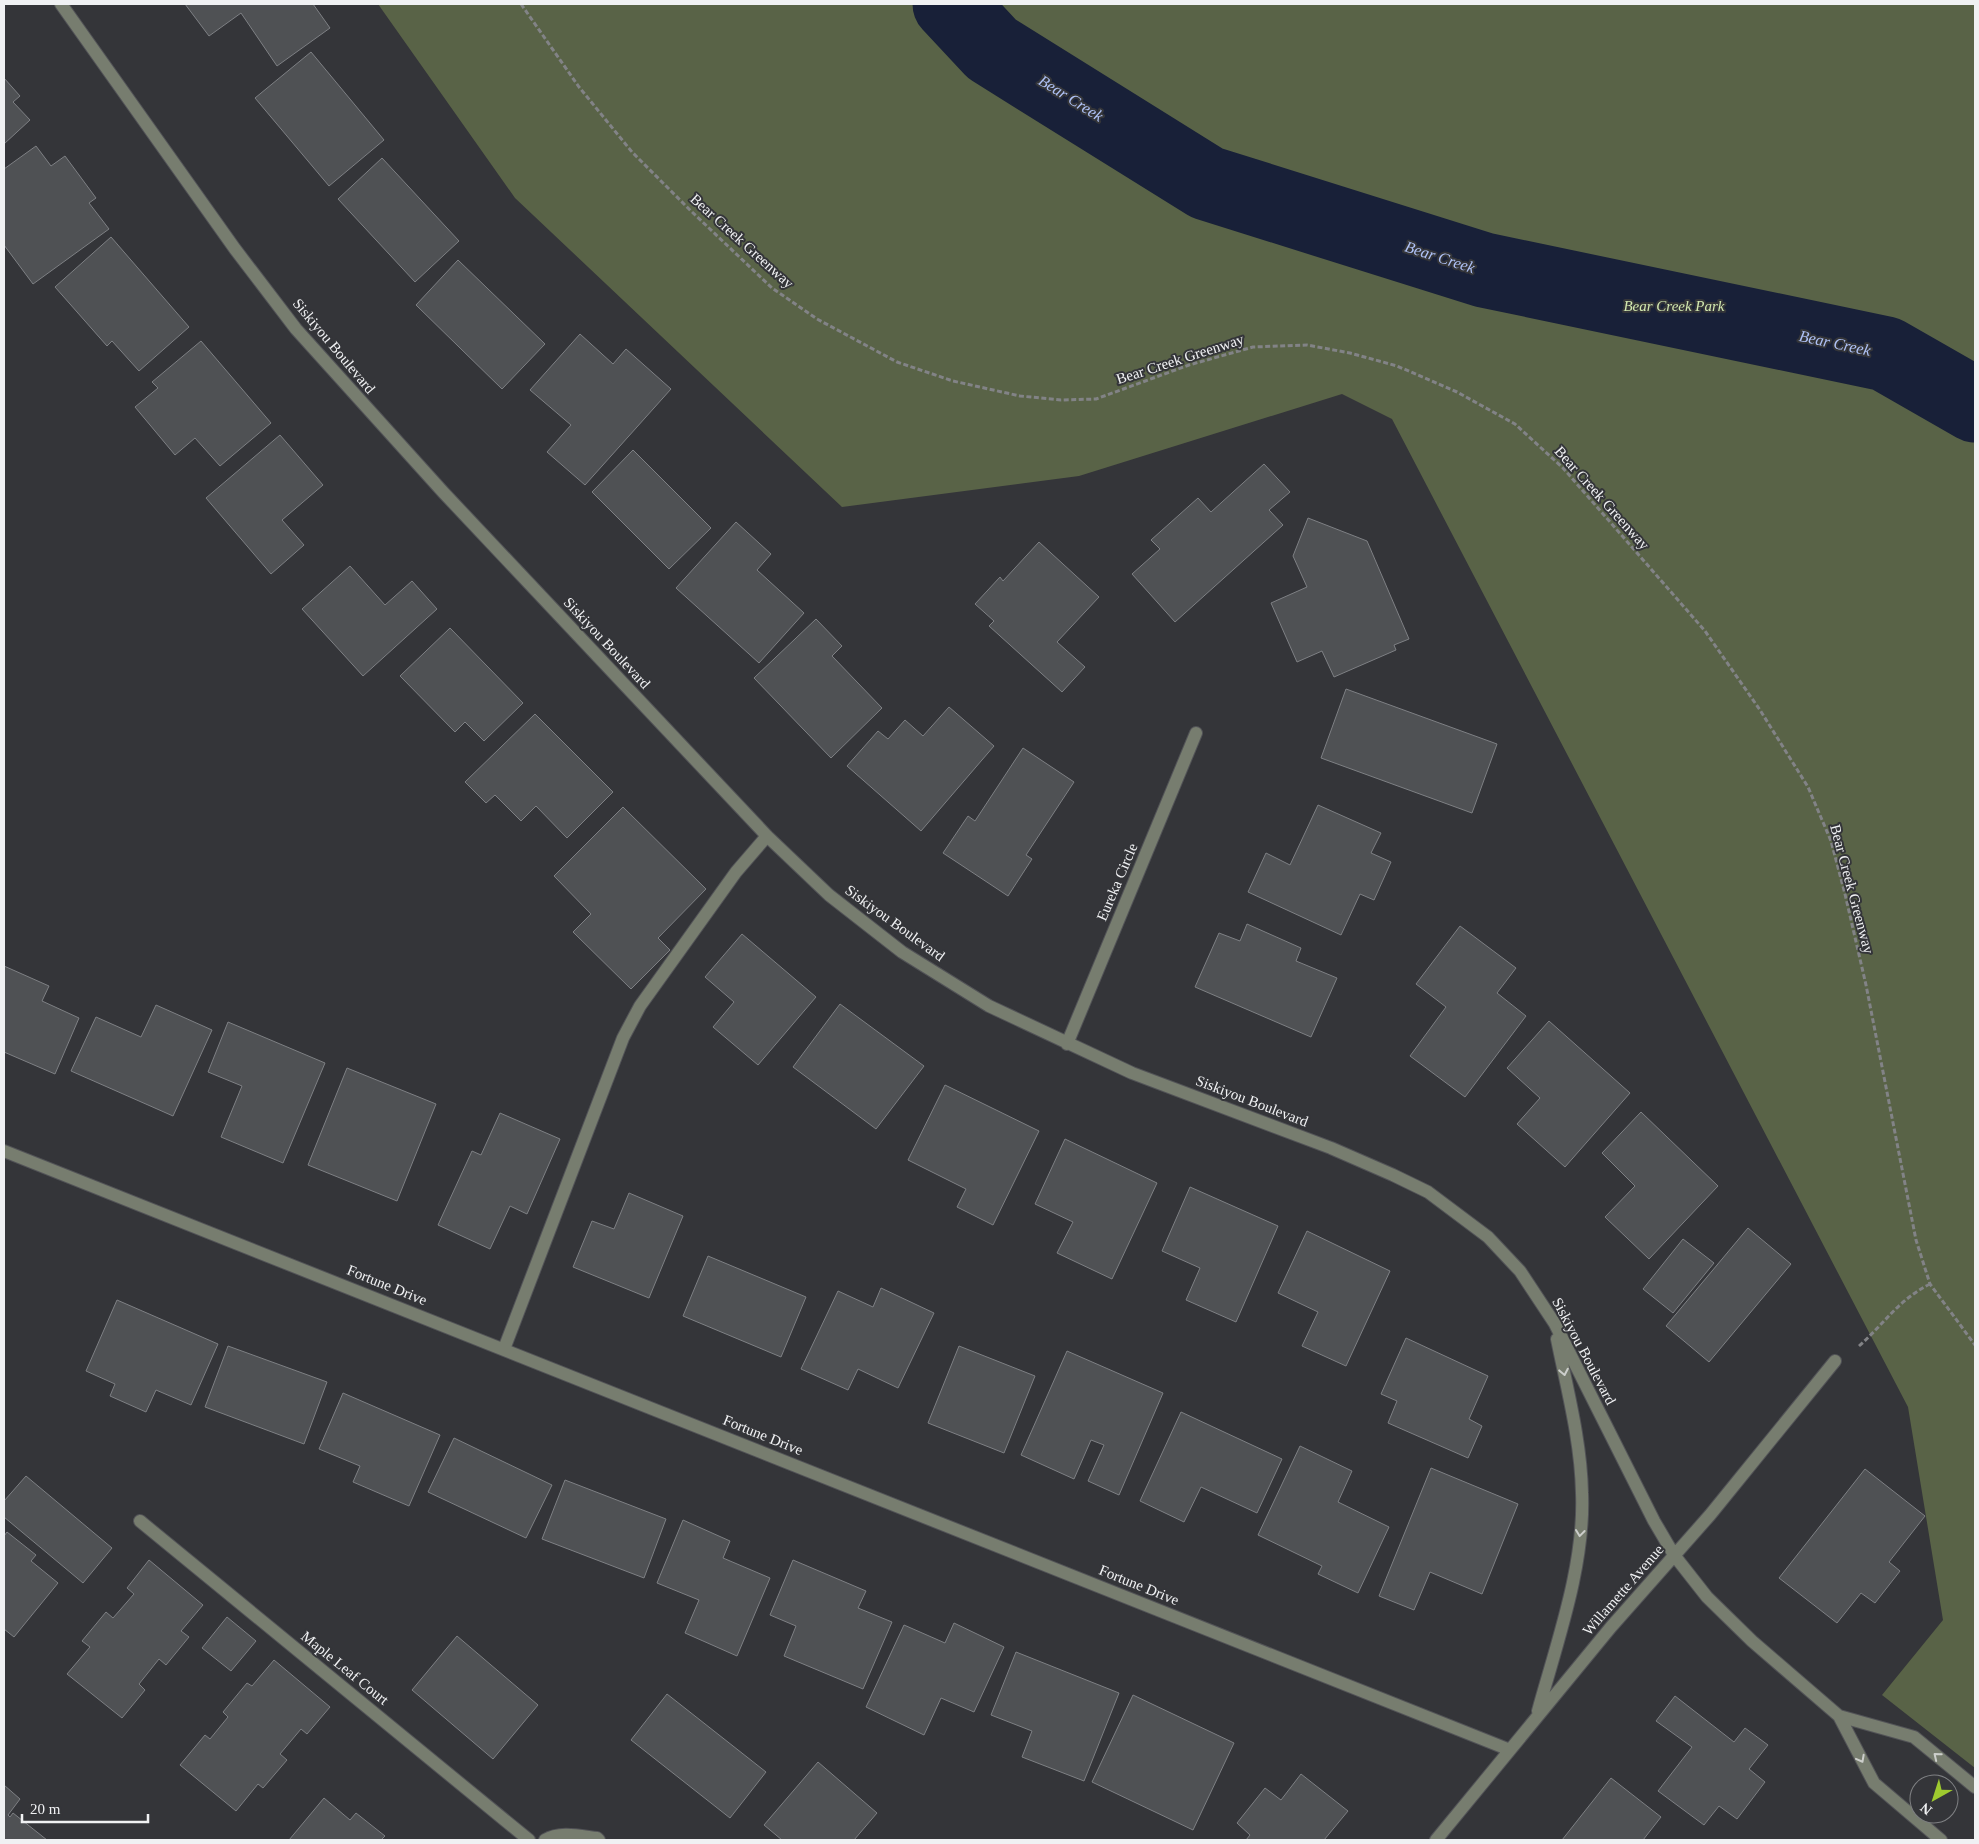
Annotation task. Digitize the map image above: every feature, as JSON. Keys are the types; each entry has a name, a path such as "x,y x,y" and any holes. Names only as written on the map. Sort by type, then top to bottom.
{"street":[{"name":"Siskiyou Boulevard","path":"61,4 235,249 296,329 443,492 767,836 829,895 902,952 989,1006 1132,1073 1331,1148 1428,1192 1488,1237 1520,1271 1555,1324 1654,1521 1674,1555 1707,1597 1752,1642 1839,1716 1874,1783 1941,1840"},
{"name":"Eureka Circle","path":"1067,1044 1196,732"},
{"path":"504,1349 623,1038 640,1006 736,872 767,836"},
{"name":"Fortune Drive","path":"4,1151 1510,1750"},
{"path":"1537,1716 1565,1611 1578,1554 1582,1522 1581,1461 1555,1324"},
{"name":"Willamette Avenue","path":"1436,1840 1537,1716 1674,1555 1710,1516 1835,1361"},
{"name":"Maple Leaf Court","path":"140,1521 529,1840"},
{"name":"Siskiyou Boulevard","path":"1839,1716 1914,1737 1975,1787"},
{"path":"545,1840 552,1836 572,1835 597,1838 599,1840"}],"path":[{"name":"Bear Creek Greenway","path":"521,4 579,87 632,152 691,212 772,288 818,319 897,362 952,381 1020,396 1061,400 1096,399 1189,365 1253,347 1307,345 1350,353 1397,366 1457,392 1515,424 1562,468 1705,632 1760,710 1808,787 1831,841 1845,894 1866,985 1916,1240 1930,1284 1975,1345"},
{"path":"1835,1361 1843,1352 1860,1345 1901,1302 1914,1292 1930,1284"}],"green space":[{"name":"Bear Creek Park","path":"378,4 1975,4 1975,1768 1882,1695 1943,1620 1908,1407 1392,419 1342,394 1079,476 842,507 515,198"}],"building":[{"path":"185,4 313,4 330,28 277,66 241,13 209,36"},
{"path":"311,52 384,140 329,186 255,98"},
{"path":"4,78 20,96 13,102 30,120 4,144"},
{"path":"36,146 51,166 65,156 96,198 89,203 109,229 33,284 4,245 4,169"},
{"path":"382,158 459,241 415,282 338,199"},
{"path":"111,237 189,327 139,371 112,341 107,346 55,287"},
{"path":"458,260 545,344 502,389 416,305"},
{"path":"580,334 613,364 626,349 671,389 585,485 547,452 571,425 530,390"},
{"path":"201,341 271,423 220,466 195,438 175,455 135,407 158,388 152,382"},
{"path":"280,435 323,485 282,520 304,545 271,574 206,498"},
{"path":"633,450 711,528 669,569 592,492"},
{"path":"1264,464 1290,492 1269,510 1283,525 1175,622 1132,574 1160,549 1151,540 1198,498 1211,512"},
{"path":"1308,518 1367,541 1409,639 1394,645 1396,650 1334,677 1322,651 1297,662 1271,603 1307,587 1293,556"},
{"path":"736,522 771,554 757,570 804,613 759,663 676,588"},
{"path":"1039,542 1099,597 1057,642 1085,667 1062,692 989,626 994,621 975,604 1000,577 1003,581"},
{"path":"350,566 385,605 412,581 437,609 363,676 302,609"},
{"path":"816,619 842,646 832,656 882,708 831,758 754,678"},
{"path":"450,628 523,703 484,741 465,722 455,732 400,676"},
{"path":"1346,689 1497,744 1472,813 1321,758"},
{"path":"949,707 994,746 921,831 847,766 878,731 888,739 905,720 923,736"},
{"path":"535,714 613,792 567,838 536,806 521,821 495,795 486,803 465,782"},
{"path":"1023,748 1074,782 1026,855 1032,859 1008,896 943,853 968,816 975,821"},
{"path":"1318,805 1381,833 1371,853 1391,862 1374,900 1360,894 1341,935 1248,892 1266,853 1290,865"},
{"path":"623,807 706,889 658,938 670,950 631,989 573,932 591,914 554,876"},
{"path":"1247,924 1301,948 1296,961 1337,978 1311,1037 1195,987 1219,933 1240,941"},
{"path":"1460,926 1516,968 1497,993 1526,1016 1465,1097 1410,1056 1446,1007 1416,984"},
{"path":"742,934 816,997 758,1065 713,1027 734,1002 705,977"},
{"path":"4,966 49,986 42,1001 79,1018 55,1074 4,1052"},
{"path":"840,1004 924,1066 876,1129 793,1067"},
{"path":"156,1005 212,1030 173,1116 71,1071 96,1017 141,1037"},
{"path":"1549,1021 1630,1093 1565,1167 1517,1124 1540,1098 1507,1068"},
{"path":"228,1022 325,1063 283,1163 221,1137 242,1086 208,1072"},
{"path":"347,1068 436,1104 397,1201 308,1165"},
{"path":"945,1085 1039,1131 993,1225 957,1207 966,1189 908,1160"},
{"path":"1641,1112 1718,1186 1649,1259 1605,1217 1635,1186 1602,1153"},
{"path":"500,1113 560,1139 527,1214 510,1206 490,1249 438,1225 472,1151 481,1155"},
{"path":"1065,1139 1157,1183 1112,1279 1057,1253 1073,1222 1035,1204"},
{"path":"1190,1187 1278,1226 1236,1322 1186,1300 1200,1268 1162,1251"},
{"path":"629,1193 683,1216 649,1298 573,1267 592,1221 614,1229"},
{"path":"1748,1228 1791,1264 1709,1362 1666,1326"},
{"path":"1307,1231 1390,1271 1346,1366 1302,1346 1318,1312 1278,1293"},
{"path":"1683,1239 1714,1263 1673,1313 1643,1289"},
{"path":"708,1256 806,1297 781,1357 683,1316"},
{"path":"881,1288 934,1313 898,1388 858,1369 848,1390 801,1369 838,1291 873,1307"},
{"path":"117,1300 218,1344 191,1405 156,1390 146,1412 110,1396 115,1384 86,1371"},
{"path":"1406,1338 1488,1376 1469,1419 1482,1426 1468,1458 1388,1423 1397,1401 1381,1394"},
{"path":"228,1346 327,1382 304,1444 205,1407"},
{"path":"959,1346 1035,1376 1004,1453 928,1423"},
{"path":"1067,1351 1163,1393 1119,1495 1088,1481 1104,1445 1091,1440 1074,1479 1021,1455"},
{"path":"343,1393 440,1435 409,1506 353,1482 360,1466 319,1449"},
{"path":"1181,1412 1282,1459 1257,1513 1201,1487 1184,1522 1140,1501"},
{"path":"454,1438 552,1485 526,1538 428,1492"},
{"path":"1300,1446 1352,1471 1338,1502 1389,1527 1358,1593 1318,1574 1322,1566 1258,1535"},
{"path":"1431,1468 1518,1504 1482,1594 1430,1572 1414,1610 1379,1596"},
{"path":"1865,1469 1925,1516 1889,1562 1900,1571 1875,1603 1861,1593 1837,1623 1779,1578"},
{"path":"26,1476 112,1548 83,1583 4,1517 4,1501"},
{"path":"565,1480 666,1519 644,1578 542,1539"},
{"path":"683,1520 730,1541 723,1558 770,1578 737,1656 685,1633 699,1600 657,1583"},
{"path":"7,1532 36,1555 31,1561 58,1583 14,1637 4,1629 4,1536"},
{"path":"149,1560 203,1605 181,1631 189,1637 166,1665 159,1659 139,1684 145,1690 122,1718 67,1674 90,1647 82,1641 106,1612 113,1618 134,1594 127,1588"},
{"path":"793,1560 866,1591 858,1608 892,1622 863,1689 784,1656 796,1626 770,1615"},
{"path":"227,1617 256,1641 231,1671 202,1648"},
{"path":"954,1623 1004,1647 974,1712 941,1698 924,1735 866,1707 904,1625 945,1643"},
{"path":"457,1636 538,1705 493,1759 412,1690"},
{"path":"1016,1652 1119,1693 1084,1781 1022,1757 1032,1731 991,1715"},
{"path":"274,1660 330,1707 307,1734 301,1729 280,1754 287,1760 263,1788 258,1784 236,1811 180,1765 205,1735 210,1739 228,1717 223,1712 247,1683 252,1686"},
{"path":"667,1694 766,1772 730,1818 631,1740"},
{"path":"1133,1695 1234,1743 1193,1830 1092,1782"},
{"path":"1675,1696 1734,1742 1745,1728 1768,1745 1749,1769 1765,1782 1737,1819 1719,1806 1704,1825 1658,1791 1692,1747 1656,1721"},
{"path":"818,1762 877,1813 854,1840 782,1840 764,1825"},
{"path":"1301,1774 1348,1811 1324,1840 1246,1840 1250,1835 1237,1823 1265,1788 1281,1800"},
{"path":"1611,1778 1661,1817 1643,1840 1562,1840"},
{"path":"4,1785 20,1799 8,1815 10,1817 13,1813 47,1840 4,1840"},
{"path":"324,1798 350,1820 356,1813 385,1836 381,1840 289,1840"}],"waterway":[{"name":"Bear Creek","path":"950,4 992,49 1207,183 1484,270 1886,354 1975,405"}]}
